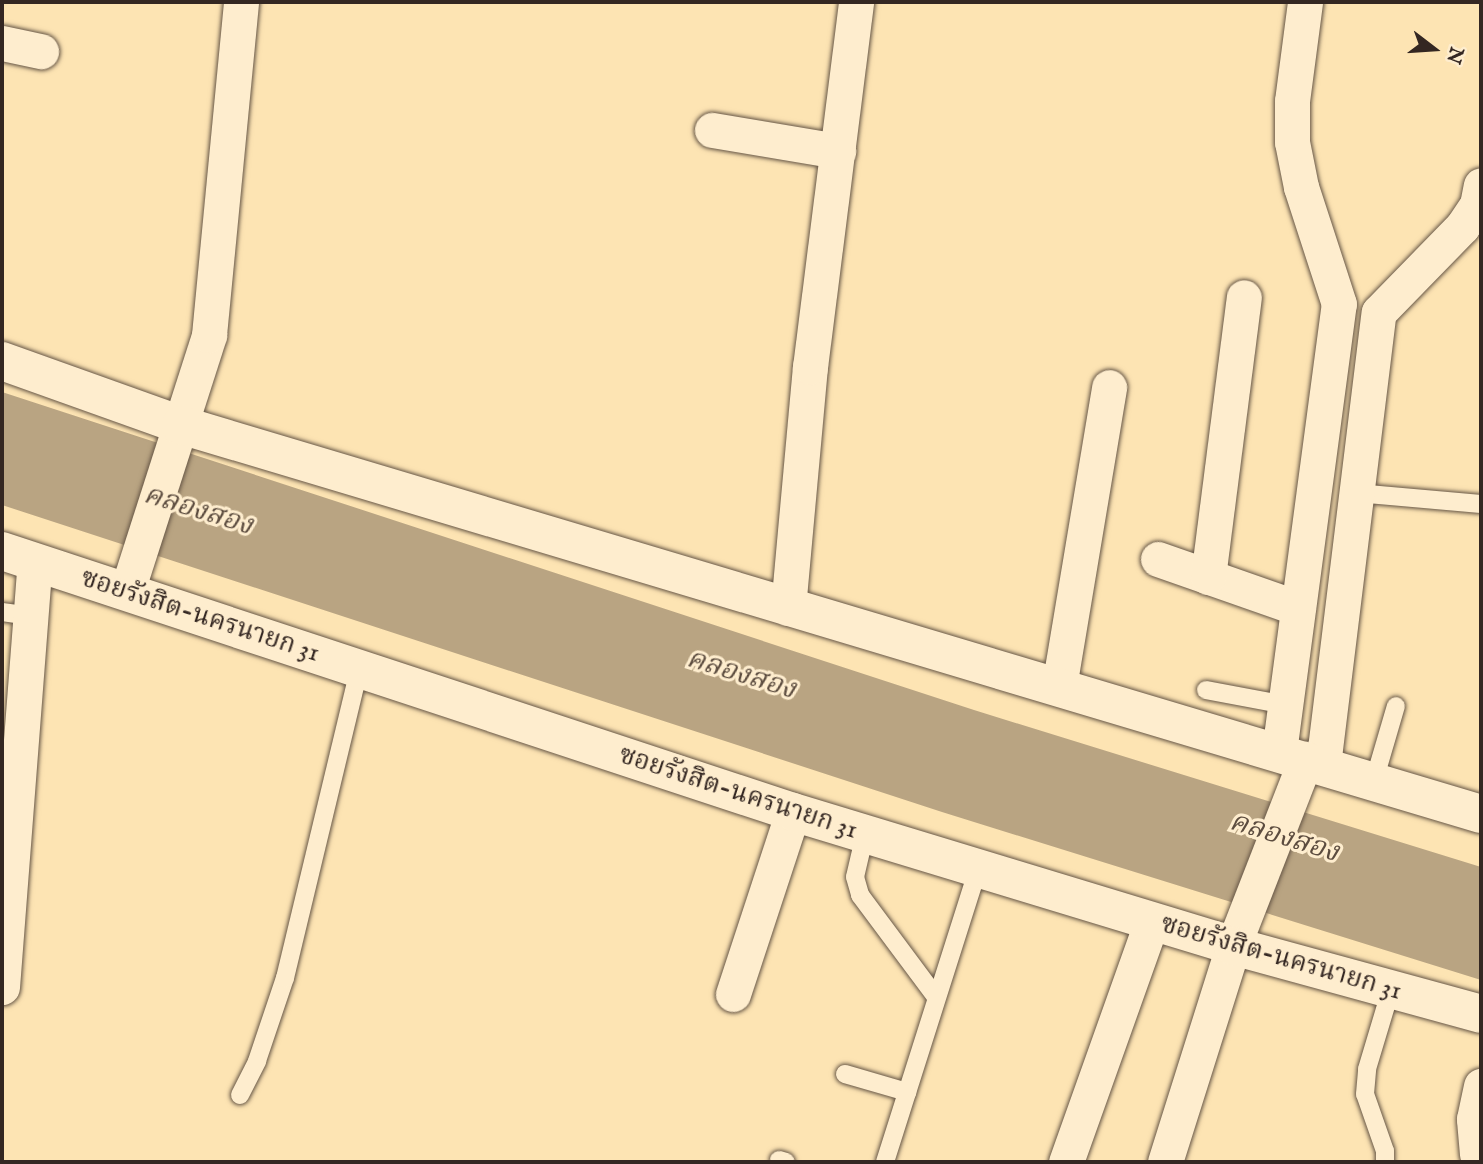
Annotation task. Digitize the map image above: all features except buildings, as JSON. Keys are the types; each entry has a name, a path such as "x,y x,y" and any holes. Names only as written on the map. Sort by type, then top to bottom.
{"street":[{"path":"130,580 209,335 241,2"},
{"path":"788,608 810,367 856,2"},
{"path":"1301,764 1286,705 1339,304 1301,187 1292,142 1292,100 1305,2"},
{"path":"2,43 41,51"},
{"path":"712,130 838,151"},
{"path":"1165,1162 1240,930 1301,764 1357,493 1379,312 1462,227 1477,205 1481,185"},
{"path":"1208,577 1244,297"},
{"path":"1339,304 1379,312"},
{"path":"2,361 177,434 788,608 1059,687 1301,764 1374,781 1481,814"},
{"path":"1059,687 1109,387"},
{"path":"2,987 18,556"},
{"name":"ซอยรังสิต-นครนายก 31","path":"18,556 130,580 359,668 793,812 1152,921 1240,930 1391,989 1481,1014"},
{"path":"1158,559 1298,608"},
{"path":"733,994 793,812"},
{"path":"1066,1162 1152,921"},
{"path":"1477,1155 1474,1119 1481,1086"}],"lane":[{"path":"1357,493 1481,503"},
{"path":"240,1095 257,1061 285,978 359,668"},
{"path":"1206,690 1286,705"},
{"path":"1374,781 1396,706"},
{"path":"865,834 855,877 860,895 936,998"},
{"path":"885,1162 978,868"},
{"path":"1385,1162 1365,1094 1367,1069 1391,989"},
{"path":"845,1074 907,1092"}],"water":[{"name":"คลองสอง","path":"2,392 974,710 1481,867 1481,980 942,812 2,505"}]}
